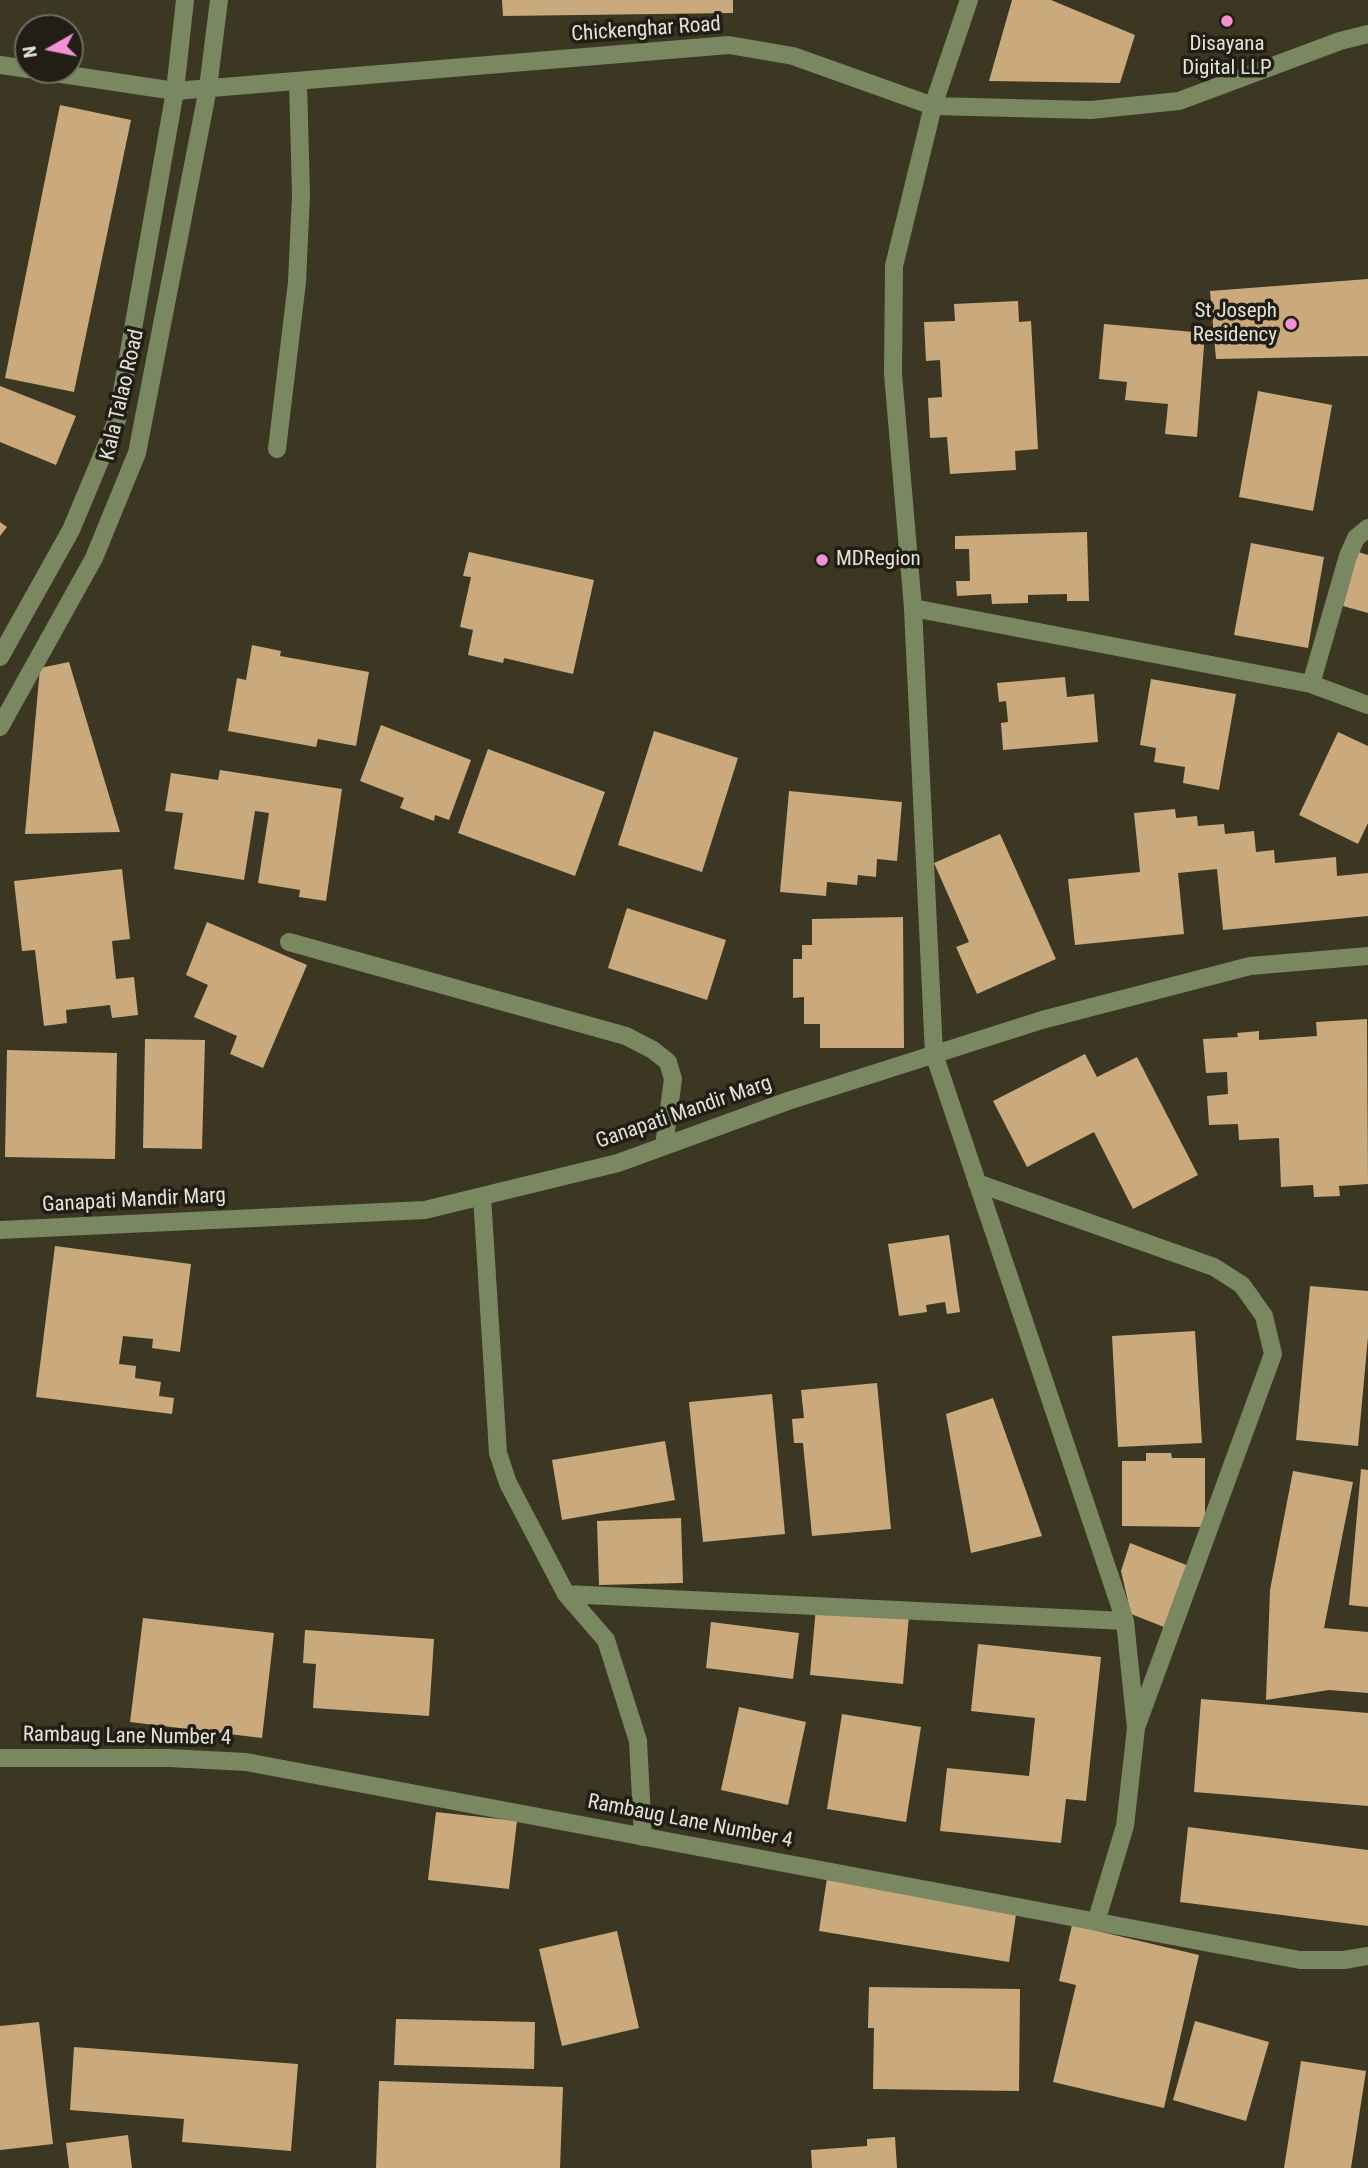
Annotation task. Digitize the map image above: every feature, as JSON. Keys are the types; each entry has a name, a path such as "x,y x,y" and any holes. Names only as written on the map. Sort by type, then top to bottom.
{"street":[{"name":"Kala Talao Road","path":"0,657 71,530 117,420 175,91 185,0"},
{"name":"Kala Talao Road","path":"0,727 94,558 137,453 208,89 219,0"},
{"path":"969,0 933,106 894,266 893,374 913,608 934,1054 1125,1620 1136,1728 1125,1826 1096,1922"},
{"name":"Chickenghar Road","path":"84,77 175,91 729,45 793,56 933,106 1091,110 1179,101 1340,41 1368,34"},
{"path":"277,449 297,282 301,195 298,81"},
{"path":"1311,684 1348,556 1356,538 1368,528"},
{"path":"913,608 1311,684 1368,705"},
{"path":"289,942 626,1036 653,1050 668,1062 673,1079 664,1146"},
{"name":"Ganapati Mandir Marg","path":"0,1230 425,1210 618,1163 788,1101 1042,1020 1250,966 1368,956"},
{"path":"977,1182 1214,1267 1242,1285 1264,1316 1273,1354 1136,1728"},
{"path":"482,1196 498,1452 508,1483 566,1594 606,1640 638,1741 643,1837"},
{"path":"566,1594 1125,1620"},
{"name":"Rambaug Lane Number 4","path":"0,1758 169,1758 246,1762 1300,1961 1343,1960 1368,1955"}],"building":[{"path":"502,0 733,0 733,13 503,16"},
{"path":"1012,0 1051,0 1135,35 1120,83 989,81"},
{"path":"60,105 131,120 74,392 5,378"},
{"name":"St Joseph Residency","path":"1368,279 1368,356 1216,359 1210,291"},
{"path":"1018,301 1019,322 1031,321 1038,449 1015,451 1016,470 950,474 947,437 930,438 928,398 942,397 940,360 926,361 924,322 955,321 954,304"},
{"path":"1104,324 1205,333 1197,437 1165,434 1168,404 1125,400 1127,382 1099,379"},
{"path":"0,386 76,416 56,465 0,442"},
{"path":"1258,391 1332,405 1313,511 1239,497"},
{"path":"0,522 7,527 0,536"},
{"path":"1087,532 1089,601 1067,601 1067,594 1028,595 1028,603 992,604 991,594 957,596 956,581 970,581 969,549 955,549 955,536"},
{"path":"1251,543 1324,557 1308,648 1234,635"},
{"path":"469,552 594,580 573,674 504,658 503,663 468,655 473,630 460,627 471,577 463,576"},
{"path":"1358,552 1368,555 1368,613 1343,606"},
{"path":"252,645 281,651 280,656 369,672 356,746 318,739 316,747 228,731 237,678 246,680"},
{"path":"69,662 120,832 25,834 40,668"},
{"path":"1065,677 1067,697 1094,694 1098,742 1003,750 1001,723 1008,722 1006,701 999,702 997,683"},
{"path":"1151,679 1236,694 1219,790 1183,783 1185,767 1154,762 1156,748 1140,745"},
{"path":"381,725 471,760 449,820 435,815 434,821 400,808 404,798 360,781"},
{"path":"654,731 738,758 702,872 618,845"},
{"path":"1338,732 1368,746 1368,823 1358,844 1299,815"},
{"path":"488,749 605,792 575,876 458,833"},
{"path":"220,770 342,789 326,901 299,897 300,890 258,883 269,813 255,811 244,880 174,869 183,813 165,811 171,773 218,780"},
{"path":"789,791 902,802 897,861 877,859 876,877 858,875 857,885 827,882 826,896 780,892"},
{"path":"1175,809 1176,818 1197,816 1198,826 1224,824 1225,834 1254,831 1256,852 1274,850 1275,863 1336,857 1337,876 1368,873 1368,916 1223,930 1217,869 1178,873 1184,934 1075,945 1068,879 1140,872 1134,813"},
{"path":"1000,834 1056,959 977,994 956,947 969,942 934,863"},
{"path":"122,869 130,939 112,941 116,979 134,977 138,1015 112,1018 110,1005 66,1010 67,1023 44,1026 35,950 22,951 14,881"},
{"path":"627,908 726,940 707,1000 608,968"},
{"path":"903,917 904,1048 820,1048 820,1024 804,1024 804,997 793,998 793,959 802,959 802,945 812,945 812,919"},
{"path":"207,922 307,965 263,1068 230,1054 237,1036 194,1017 208,985 186,975"},
{"path":"1367,1019 1368,1184 1339,1186 1340,1196 1314,1197 1313,1185 1281,1187 1279,1138 1239,1140 1238,1124 1209,1125 1207,1096 1228,1094 1227,1072 1206,1073 1203,1039 1238,1037 1237,1033 1259,1031 1259,1040 1317,1036 1316,1022"},
{"path":"145,1039 205,1040 202,1149 143,1148"},
{"path":"7,1050 117,1053 115,1159 5,1157"},
{"path":"1085,1054 1097,1077 1137,1057 1198,1175 1133,1209 1094,1132 1027,1167 993,1101"},
{"path":"949,1235 960,1312 947,1314 945,1302 926,1305 927,1312 899,1316 888,1244"},
{"path":"55,1246 191,1264 180,1352 152,1348 153,1339 123,1336 119,1364 136,1366 135,1378 161,1382 159,1396 174,1398 172,1414 36,1397"},
{"path":"1310,1286 1368,1291 1368,1337 1358,1446 1296,1440"},
{"path":"1195,1331 1202,1443 1118,1447 1112,1336"},
{"path":"877,1383 891,1529 812,1536 803,1443 794,1443 792,1419 804,1418 801,1390"},
{"path":"772,1394 785,1534 703,1542 689,1402"},
{"path":"993,1398 1042,1536 971,1553 946,1414"},
{"path":"665,1441 675,1500 562,1520 552,1460"},
{"path":"1146,1453 1171,1453 1172,1458 1205,1458 1205,1527 1122,1526 1122,1461 1146,1461"},
{"path":"1361,1469 1368,1470 1368,1607 1349,1605"},
{"path":"1293,1471 1353,1482 1324,1628 1368,1632 1368,1693 1329,1690 1266,1700 1270,1590"},
{"path":"681,1518 683,1583 599,1585 597,1521"},
{"path":"1130,1543 1189,1566 1164,1627 1131,1614 1121,1571"},
{"path":"816,1607 909,1615 903,1684 810,1675"},
{"path":"143,1618 274,1633 262,1738 130,1722"},
{"path":"711,1622 799,1633 793,1679 706,1668"},
{"path":"305,1630 434,1639 429,1716 313,1708 316,1664 303,1663"},
{"path":"978,1644 1101,1657 1086,1801 1066,1799 1061,1843 940,1831 947,1768 1029,1776 1035,1718 971,1711"},
{"path":"1201,1699 1368,1713 1368,1806 1194,1792"},
{"path":"739,1707 806,1722 788,1805 721,1790"},
{"path":"842,1714 921,1727 906,1822 827,1809"},
{"path":"436,1812 517,1821 509,1889 428,1880"},
{"path":"1188,1827 1368,1850 1368,1926 1180,1902"},
{"path":"827,1878 1017,1908 1009,1962 819,1931"},
{"path":"1072,1925 1199,1955 1164,2108 1053,2082 1076,1985 1059,1981"},
{"path":"617,1931 639,2028 562,2046 539,1949"},
{"path":"869,1987 1020,1989 1019,2091 873,2089 874,2028 868,2028"},
{"path":"396,2019 535,2022 534,2069 394,2065"},
{"path":"1195,2021 1269,2042 1246,2121 1173,2100"},
{"path":"39,2022 53,2144 0,2150 0,2026"},
{"path":"74,2047 298,2064 291,2151 182,2142 184,2119 70,2110"},
{"path":"1301,2061 1366,2071 1351,2168 1284,2168"},
{"path":"379,2081 563,2087 560,2168 376,2168"},
{"path":"128,2135 132,2168 69,2168 66,2143"},
{"path":"895,2137 897,2168 812,2168 811,2150 867,2146 867,2139"}],"place":[{"name":"Disayana Digital LLP","path":"1227,21"},
{"name":"St Joseph Residency","path":"1291,324"},
{"name":"MDRegion","path":"822,560"}]}
